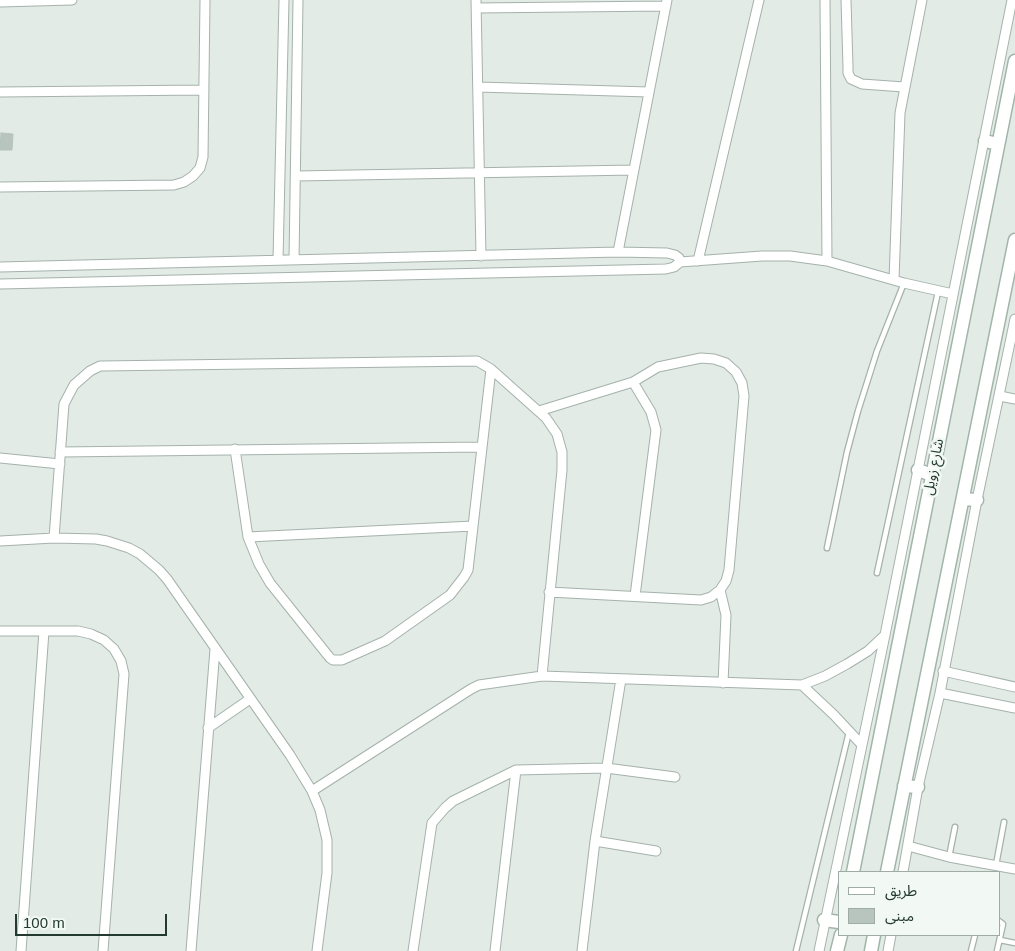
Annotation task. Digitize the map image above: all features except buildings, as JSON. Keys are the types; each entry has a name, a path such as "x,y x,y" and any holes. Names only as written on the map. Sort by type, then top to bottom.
{"main road":[{"name":"شارع زويل","path":"853,871 1015,61"},
{"path":"985,140 998,144"},
{"path":"887,871 1015,240"},
{"path":"918,470 932,475"},
{"path":"962,499 977,500"},
{"path":"904,786 918,787"},
{"path":"824,920 838,922"},
{"path":"837,951 841,936"},
{"path":"871,951 874,936"}],"street":[{"path":"0,2 72,0"},
{"path":"0,187 174,185 184,182 197,172 203,157 204,0"},
{"path":"278,260 284,0"},
{"path":"294,260 298,0"},
{"path":"698,261 759,0"},
{"path":"825,0 827,260"},
{"path":"846,0 848,73 851,79 862,84 904,87"},
{"path":"894,280 900,113 922,0"},
{"path":"818,951 885,635 1012,0"},
{"path":"481,256 476,4 666,3 618,252"},
{"path":"478,87 649,92"},
{"path":"0,92 204,90"},
{"path":"296,176 634,170"},
{"path":"0,267 618,252 668,253 679,258 680,262"},
{"path":"0,284 666,269 674,267 680,262 762,256 827,260 904,283 953,294"},
{"path":"370,258 371,276"},
{"path":"201,262 201,279"},
{"path":"903,871 918,787 940,693 977,500 1015,319"},
{"path":"539,411 633,382 658,367 701,358 714,359 726,363 736,372 742,383 744,396 729,570 726,581 720,590 711,597 701,600 549,592"},
{"path":"54,538 64,404 68,394 82,377 100,366 472,360 482,363 491,369 546,418 557,434 562,452 562,470 542,676"},
{"path":"235,449 248,537 259,564 270,583 330,658 338,661 378,645 456,589 468,570 491,369"},
{"path":"633,382 651,412 656,430 635,596"},
{"path":"1000,396 1015,399"},
{"path":"60,452 481,446"},
{"path":"0,458 60,464"},
{"path":"248,537 473,526"},
{"path":"0,541 54,538 107,541 129,548 140,554 167,579 290,755 312,791 325,825 328,856 317,951"},
{"path":"720,590 726,615 723,683"},
{"path":"21,951 44,631"},
{"path":"0,632 78,631 91,634 104,640 114,649 121,660 124,674 103,951"},
{"path":"312,791 470,689 486,683 542,676 802,686 847,664 868,651 885,635"},
{"path":"191,951 215,649"},
{"path":"943,671 1015,687"},
{"path":"582,951 595,841 621,679"},
{"path":"802,686 850,730 862,745"},
{"path":"940,693 1015,708"},
{"path":"208,728 250,699"},
{"path":"413,951 432,824 445,808 461,796 516,770 606,768 675,777"},
{"path":"494,951 516,770"},
{"path":"595,841 656,850"},
{"path":"908,846 949,857 1015,869"},
{"path":"888,951 891,936"}],"lane":[{"path":"827,548 847,452 856,420 877,351 904,283"},
{"path":"877,573 938,292"},
{"path":"796,951 850,730"},
{"path":"996,865 1004,822"},
{"path":"949,857 955,827"},
{"path":"997,951 1003,923 1000,922"},
{"path":"971,951 974,936"},
{"path":"1000,940 1015,942"}]}
